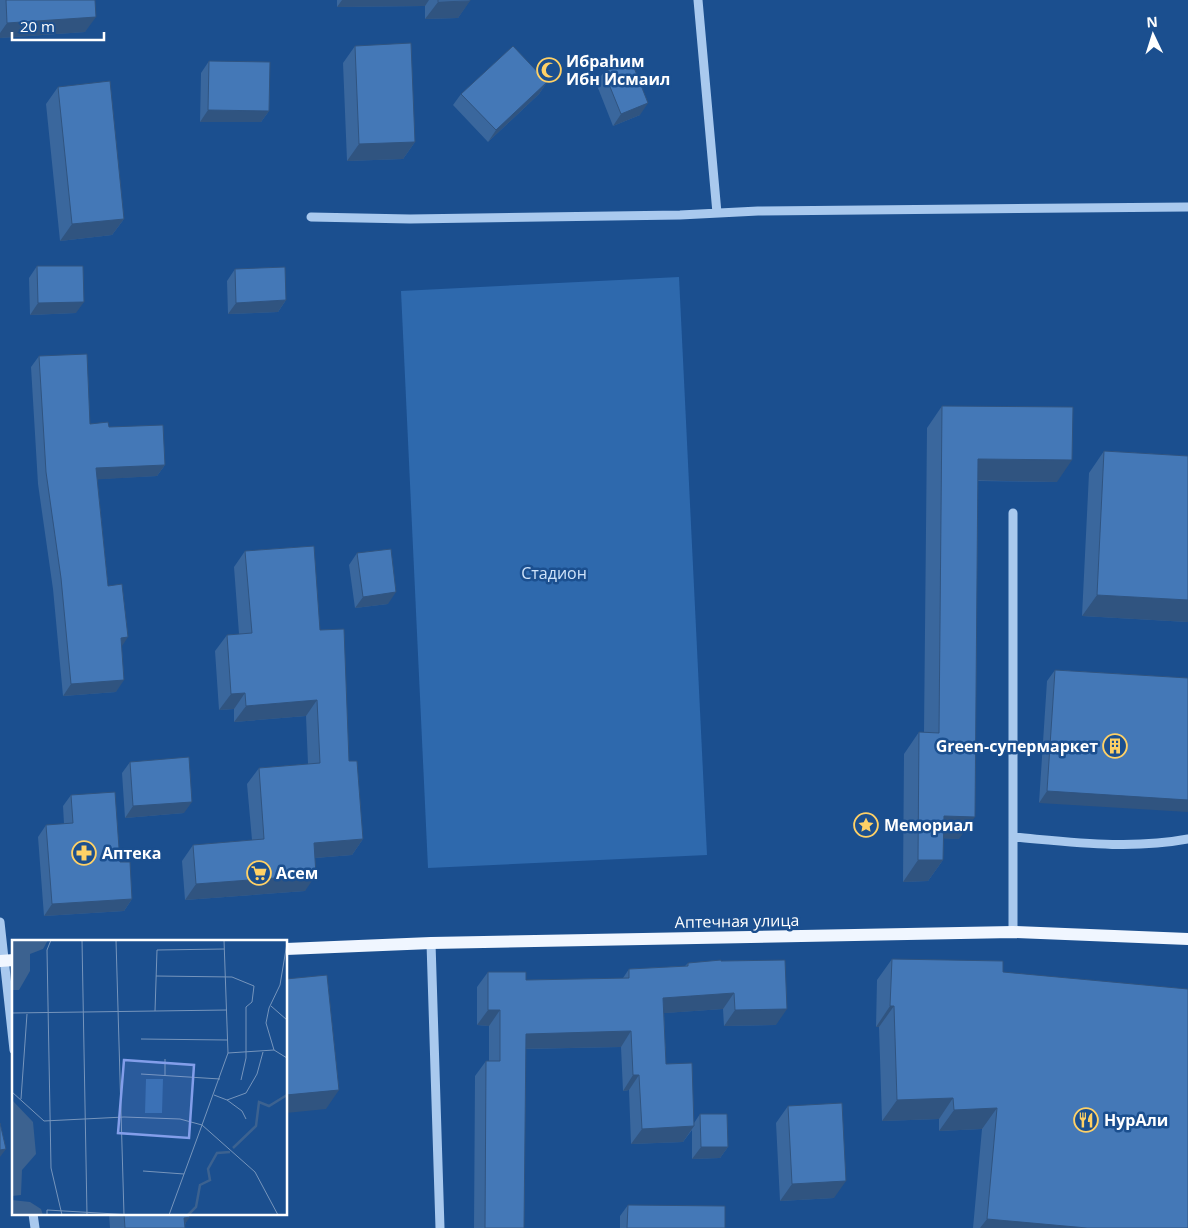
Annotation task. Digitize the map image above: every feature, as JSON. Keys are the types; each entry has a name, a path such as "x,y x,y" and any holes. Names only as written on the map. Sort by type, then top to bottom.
{"main road":[{"name":"Аптечная улица","path":"288,949 431,943 1013,932 1188,939"}],"street":[{"path":"698,0 717,213"},
{"path":"311,218 410,219 680,215 778,211 1188,207"},
{"path":"1013,932 1014,513"},
{"path":"1013,838 1131,846 1168,843 1188,839"},
{"path":"0,922 6,961 12,1028"},
{"path":"431,943 440,1228"}],"green space":[{"name":"Стадион","path":"679,277 707,855 428,868 401,291"}],"building":[{"path":"6,0 95,0 96,17 7,23"},
{"path":"438,0 470,0 470,1 438,2"},
{"path":"411,43 415,142 359,144 355,46"},
{"path":"513,46 547,82 496,130 461,94"},
{"path":"631,60 648,103 621,114 604,72"},
{"path":"209,61 270,62 269,111 208,110"},
{"path":"110,81 124,219 72,224 58,87"},
{"path":"37,266 83,266 84,302 38,303"},
{"path":"285,267 286,300 236,303 235,269"},
{"path":"87,354 90,424 108,422 109,427 163,425 165,465 96,468 108,586 122,584 128,637 121,638 124,680 71,684 61,578 46,472 39,356"},
{"path":"942,406 1073,407 1072,460 978,459 975,817 944,816 943,860 918,860 919,732 939,733"},
{"path":"1104,451 1188,456 1188,600 1097,595"},
{"path":"314,546 320,630 344,629 349,761 357,761 363,839 314,843 316,875 196,884 193,845 264,839 259,768 320,763 317,700 246,706 245,693 231,694 227,635 252,633 245,551"},
{"path":"391,549 396,592 363,597 357,553"},
{"name":"Green-супермаркет","path":"1055,670 1188,678 1188,800 1047,791"},
{"path":"189,757 192,802 133,806 130,762"},
{"path":"115,792 120,862 130,862 132,899 52,904 46,825 73,823 71,795"},
{"name":"НурАли","path":"892,959 1003,961 1003,972 1188,989 1188,1228 1087,1228 987,1219 997,1108 954,1110 953,1098 897,1100 894,1006 890,1006"},
{"path":"721,960 785,960 787,1009 735,1010 734,993 663,998 666,1064 692,1063 694,1126 642,1129 639,1075 633,1075 631,1031 526,1034 524,1228 485,1228 486,1061 500,1061 500,1010 488,1010 488,972 526,972 526,980 629,978 629,969 688,966 688,963"},
{"path":"327,975 339,1090 288,1095 288,979"},
{"path":"842,1103 846,1181 792,1184 788,1106"},
{"path":"700,1114 727,1114 728,1147 701,1147"},
{"path":"0,1123 6,1149 0,1150"},
{"path":"628,1205 725,1206 725,1228 627,1228"},
{"path":"124,1216 190,1217 184,1218 185,1228 125,1228"}],"place":[{"name":"Ибраһим Ибн Исмаил","path":"549,70"},
{"name":"Green-супермаркет","path":"1115,746"},
{"name":"Мемориал","path":"866,825"},
{"name":"Аптека","path":"84,853"},
{"name":"Асем","path":"259,873"},
{"name":"НурАли","path":"1086,1120"}]}
